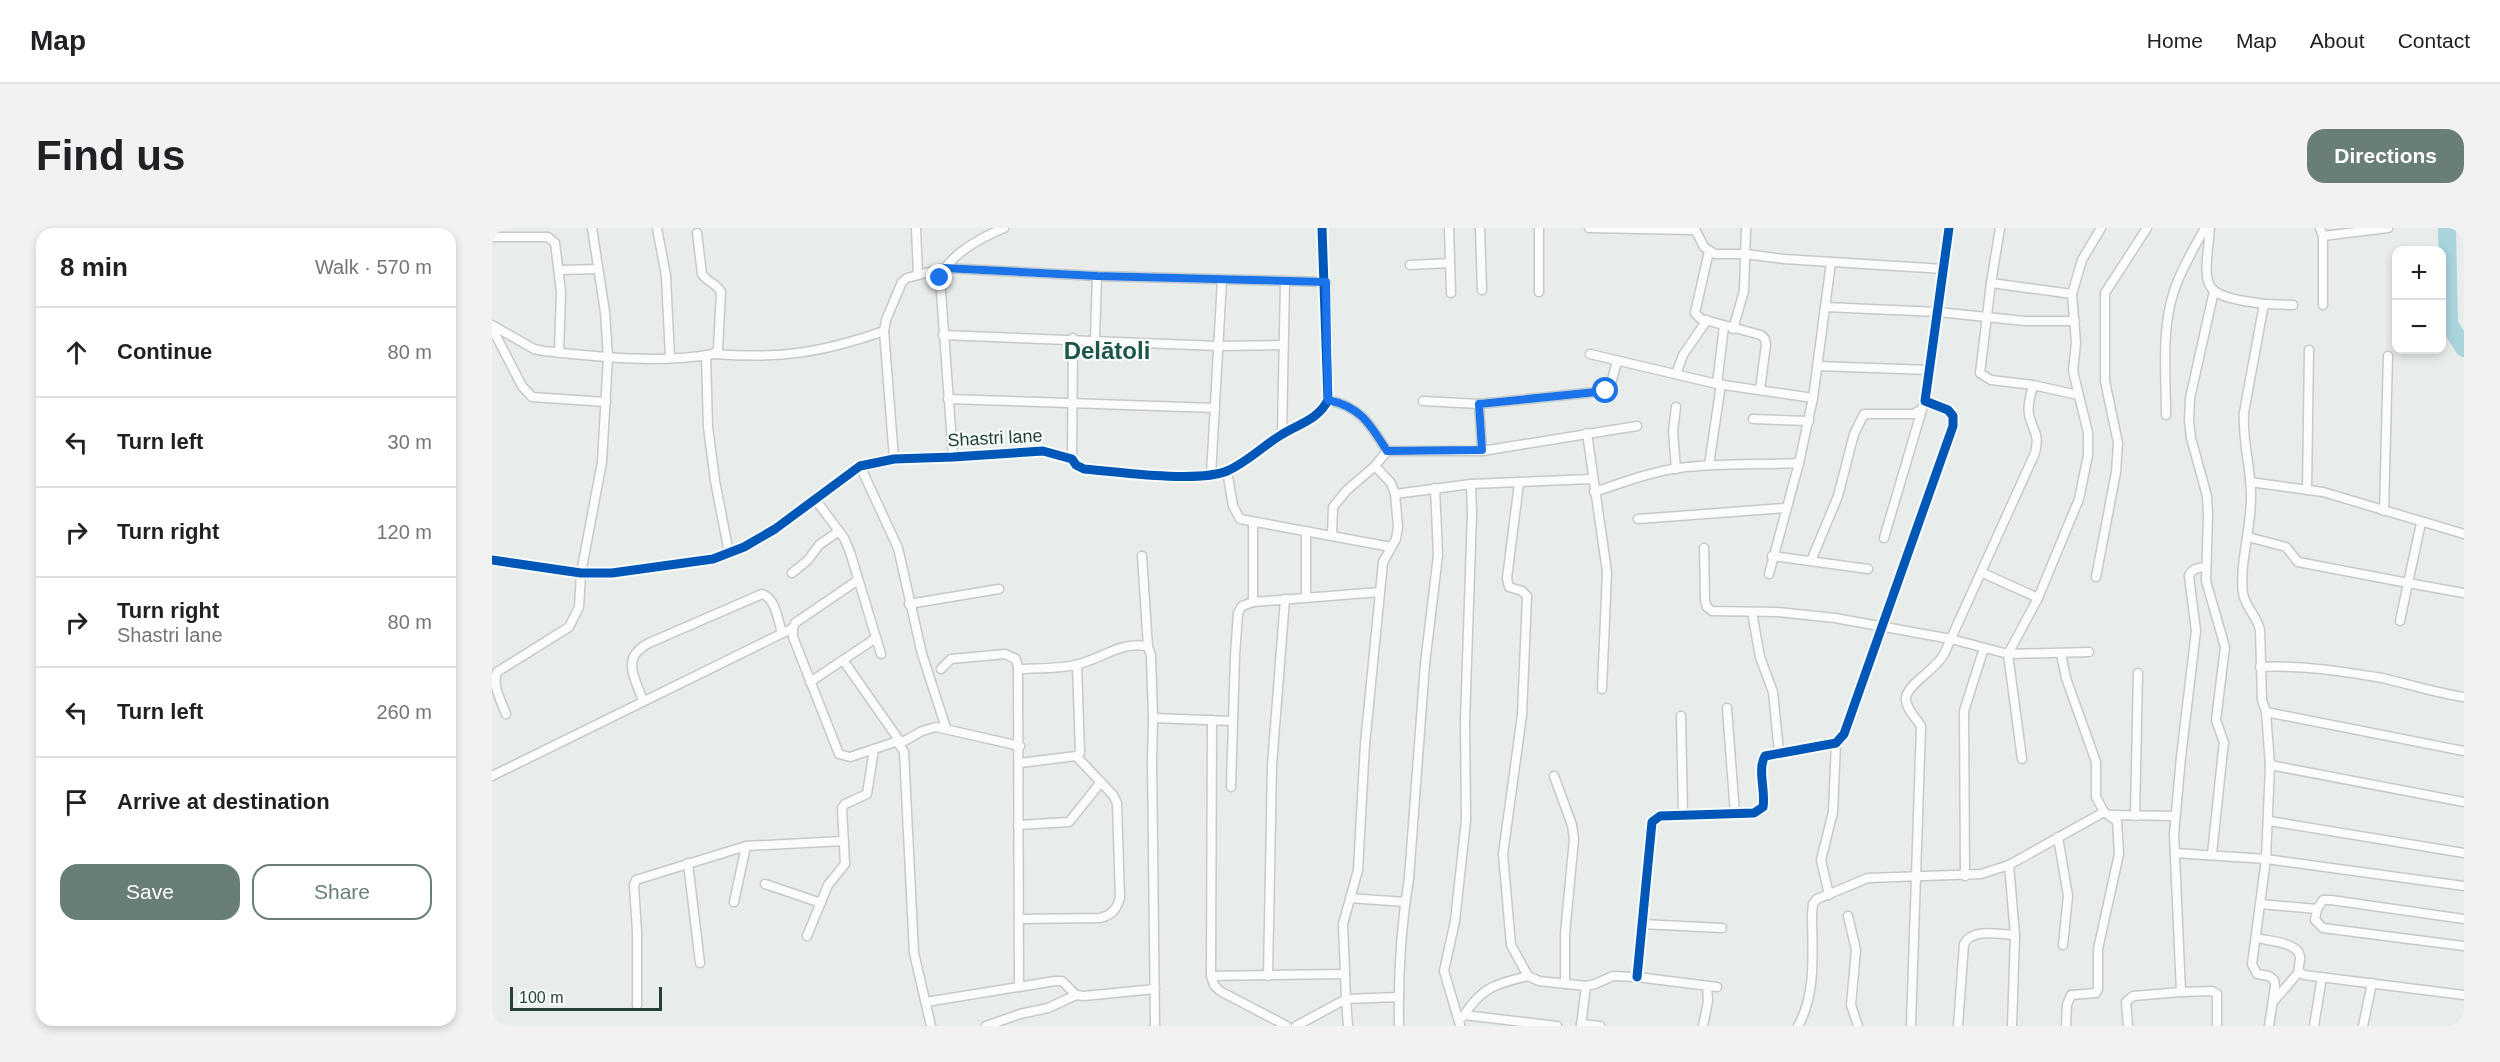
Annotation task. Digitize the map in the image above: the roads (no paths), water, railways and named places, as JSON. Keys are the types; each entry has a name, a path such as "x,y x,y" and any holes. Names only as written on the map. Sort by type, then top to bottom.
{"street":[{"path":"506,714 496,687 497,672 569,627 579,607 581,573 602,462 608,357 592,228"},
{"path":"657,228 666,276 670,358"},
{"path":"916,228 918,275"},
{"path":"953,457 940,278 944,268 966,249 1004,228"},
{"path":"1322,228 1326,282 1328,400 1342,403 1366,419 1387,451"},
{"path":"1449,228 1451,293"},
{"path":"1480,228 1482,290"},
{"path":"1539,228 1539,292"},
{"path":"1588,228 1692,230 1696,231 1709,251 1715,254 1745,254 1944,269"},
{"path":"1709,465 1729,327 1744,291 1746,228"},
{"path":"1884,538 1924,405 1949,228"},
{"path":"2000,228 1980,373 1991,380 2033,385 2078,395"},
{"path":"2022,759 2008,654 2038,598 2079,499 2088,455 2088,433 2085,411 2078,395 2073,371 2076,343 2072,294 2082,260 2101,228"},
{"path":"2096,577 2116,472 2118,443 2105,381 2105,293 2147,228"},
{"path":"2166,416 2166,328 2169,307 2182,270 2205,228"},
{"path":"2210,228 2206,273 2210,287 2214,291 2233,300 2293,305"},
{"path":"2323,305 2322,232 2388,228"},
{"path":"697,233 702,274 705,279 718,286 721,292 718,349 710,354"},
{"path":"492,237 548,237 555,243 560,270 559,353"},
{"path":"1709,251 1695,309 1697,316 1761,335 1765,339 1760,389"},
{"path":"1769,574 1785,508 1800,463 1809,421 1832,262"},
{"path":"1410,265 1450,263"},
{"path":"894,459 884,331 886,320 902,282 918,275 944,268 1097,276 1326,282"},
{"path":"560,270 598,269"},
{"path":"1095,339 1097,276"},
{"path":"1212,475 1222,280"},
{"path":"1282,434 1285,281"},
{"path":"1991,283 2072,294"},
{"path":"2212,854 2224,743 2216,720 2225,647 2208,595 2207,496 2191,438 2189,409 2214,291"},
{"path":"2264,304 2244,412 2243,430 2251,496 2243,594 2246,605 2258,621 2262,700 2266,712 2270,765 2266,859 2253,970 2257,974 2270,976 2274,980 2269,1026"},
{"path":"1825,307 1938,312 2025,321 2075,321"},
{"path":"1676,374 1683,354 1707,320"},
{"path":"492,327 534,349 608,357 670,358 710,354 758,357 806,354 884,331"},
{"path":"492,327 522,386 532,397 606,402"},
{"path":"943,335 1073,338 1218,346 1283,345"},
{"path":"1071,459 1073,338"},
{"path":"2307,490 2309,350"},
{"path":"710,354 708,427 715,481 729,553"},
{"path":"1590,354 1719,384 1813,399"},
{"path":"2384,511 2388,356"},
{"path":"1423,401 1479,404 1606,391 1610,387 1617,361"},
{"path":"1817,366 1929,370"},
{"path":"1911,1026 1921,726 1908,706 1906,698 1910,689 1940,663 1983,573 2038,441 2037,431 2029,414 2033,385"},
{"path":"948,399 1215,408"},
{"name":"Shastri lane","path":"492,560 581,573 622,572 713,559 775,529 860,466 894,459 1043,451 1071,459 1084,469 1143,475 1212,475 1227,471 1282,434 1322,412 1328,400"},
{"path":"1479,404 1482,450"},
{"path":"1811,561 1838,496 1854,434 1864,414 1914,414 1924,405"},
{"path":"1829,895 1821,860 1833,812 1836,743 1844,734 1857,701 1880,627 1953,426 1953,416 1948,410 1924,405"},
{"path":"1676,407 1673,432 1676,469"},
{"path":"1753,418 1809,421"},
{"path":"1387,451 1482,450 1637,426"},
{"path":"1587,433 1607,572 1602,689"},
{"path":"1332,536 1333,507 1387,451"},
{"path":"1594,492 1649,474 1676,469 1709,465 1800,463"},
{"path":"860,466 898,548 921,654 946,728"},
{"path":"1348,1026 1343,924 1358,870 1365,744 1383,562 1396,539 1398,527 1395,494 1390,483 1375,466"},
{"path":"1227,471 1233,506 1238,516 1246,521 1391,548"},
{"path":"1395,494 1471,484 1592,479"},
{"path":"2250,482 2336,495 2421,523 2464,534"},
{"path":"1519,483 1508,578 1509,587 1522,591 1527,596 1528,625 1522,715 1503,854 1511,945 1528,976 1539,981 1586,986 1612,976 1712,987 1703,1026"},
{"path":"1460,1025 1444,971 1455,921 1466,820 1471,484"},
{"path":"1399,1026 1405,902 1409,878 1425,664 1438,555 1435,488"},
{"path":"815,499 850,552 881,654"},
{"path":"1638,519 1785,508"},
{"path":"1253,522 1253,602"},
{"path":"2400,621 2421,523"},
{"path":"792,573 808,560 819,545 838,531"},
{"path":"1306,531 1306,597"},
{"path":"2248,537 2286,547 2298,562 2464,592"},
{"path":"1704,548 1707,607 1712,611 1803,615 1951,639 2008,654 2089,652"},
{"path":"1142,556 1148,647 1153,674 1155,1026"},
{"path":"1772,556 1868,569"},
{"path":"2181,992 2175,816 2196,631 2189,576 2191,571 2206,567"},
{"path":"1983,573 2038,598"},
{"path":"492,776 793,628 800,619 858,580"},
{"path":"909,604 999,589"},
{"path":"1231,787 1231,721 1238,613 1242,606 1253,602 1380,592"},
{"path":"643,701 631,661 633,654 639,648 649,643 762,594 768,596 772,601 782,633"},
{"path":"1268,976 1272,765 1285,599"},
{"path":"1752,612 1760,657 1773,692 1779,752"},
{"path":"793,628 793,637 839,754 850,757 891,743 899,744 921,731 946,728 1020,746"},
{"path":"810,682 876,638"},
{"path":"1018,669 1077,665 1130,646 1148,647"},
{"path":"1965,876 1964,711 1984,648"},
{"path":"941,669 951,659 1005,654 1016,659 1020,746 1019,987"},
{"path":"2061,654 2066,678 2096,762 2096,797 2107,813 2117,821 2119,854 2098,949 2098,989 2096,993 2071,995 2067,1005 2066,1026"},
{"path":"843,660 899,740 904,752 914,952 932,1026"},
{"path":"1020,763 1076,756 1080,753 1077,665"},
{"path":"2260,667 2317,668 2383,679 2464,697"},
{"path":"2135,816 2138,673"},
{"path":"1726,708 1735,814"},
{"path":"2266,712 2464,751"},
{"path":"1681,716 1683,815"},
{"path":"1153,718 1231,721"},
{"path":"1212,720 1211,976 1214,985 1220,991 1287,1026"},
{"path":"1636,977 1652,822 1660,816 1754,813 1763,807 1762,761 1765,756 1836,743"},
{"path":"807,936 832,878 845,864 842,808 845,804 867,794 874,749"},
{"path":"1019,919 1100,918 1112,914 1117,907 1120,898 1117,802 1076,756"},
{"path":"2270,765 2464,802"},
{"path":"1554,776 1575,839 1565,934 1565,984"},
{"path":"1018,825 1069,822 1101,782"},
{"path":"1798,1026 1808,1003 1811,987 1813,904 1817,899 1868,878 1981,874 2009,865 2107,813 2175,816"},
{"path":"2269,822 2464,853"},
{"path":"2058,837 2068,896 2063,945"},
{"path":"637,1005 637,932 634,885 636,880 747,846 844,841"},
{"path":"734,902 747,846"},
{"path":"2175,853 2266,859 2464,886"},
{"path":"688,863 699,963"},
{"path":"2009,865 2015,935 2012,1026"},
{"path":"765,884 821,903"},
{"path":"1350,898 1405,902"},
{"path":"2464,919 2323,900 2319,904 2315,920 2323,928 2464,946"},
{"path":"2261,904 2317,909"},
{"path":"1848,916 1856,950 1851,1005 1858,1026"},
{"path":"1642,924 1722,928"},
{"path":"1958,1026 1964,944 1967,939 1975,934 2015,935"},
{"path":"2257,938 2292,946 2298,950 2299,972"},
{"path":"2299,972 2304,975 2464,995"},
{"path":"2273,1002 2299,972"},
{"path":"1211,976 1345,974"},
{"path":"1460,1025 1464,1015 1484,990 1494,984 1528,976"},
{"path":"2314,1026 2322,977"},
{"path":"926,1002 1062,981 1076,995"},
{"path":"2363,1026 2372,983"},
{"path":"1586,986 1581,1025 1600,1026"},
{"path":"986,1026 1020,1014 1048,1008 1076,995 1155,989"},
{"path":"2128,1026 2126,1002 2133,996 2212,991 2217,994 2217,1026"},
{"path":"1296,1026 1346,999 1399,997"},
{"path":"1464,1015 1557,1026"}],"waterway":[{"path":"2447,228 2449,324 2464,348"}],"district":[{"name":"Delātoli","path":"1107,351"}]}
